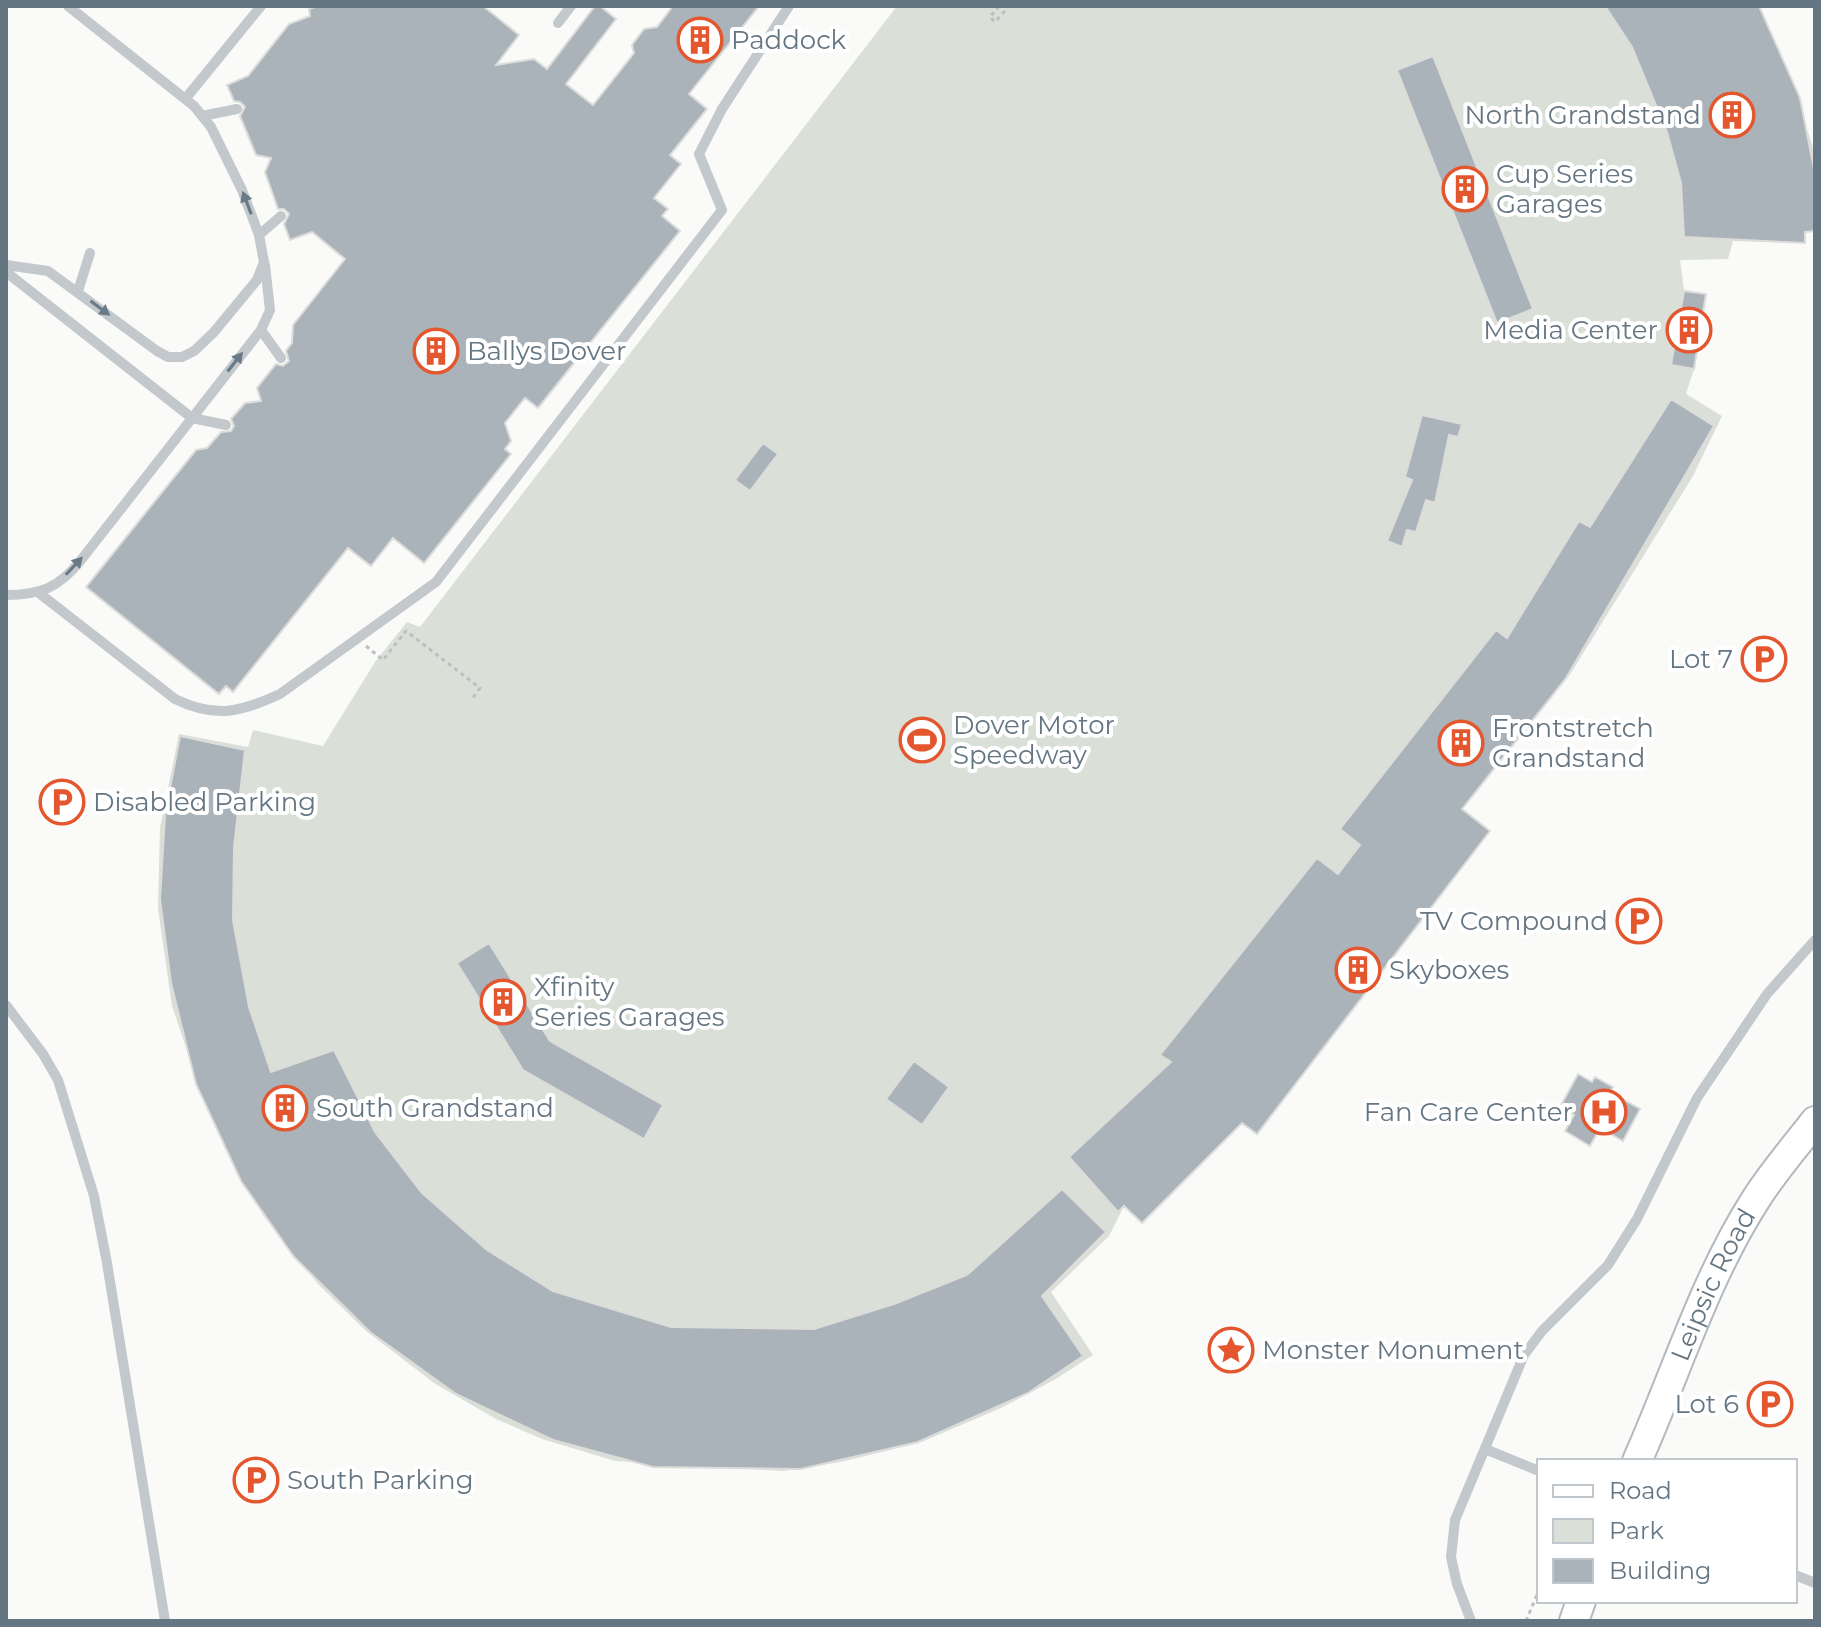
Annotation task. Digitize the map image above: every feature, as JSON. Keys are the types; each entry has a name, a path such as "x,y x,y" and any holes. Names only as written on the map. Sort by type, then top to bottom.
{"street":[{"name":"Leipsic Road","path":"1638,1459 1691,1329 1737,1231 1756,1198 1815,1121"}],"lane":[{"path":"6,595 39,593 56,585 75,567 261,330 270,310 259,235 242,190 211,127 186,98 68,6"},
{"path":"186,98 261,6"},
{"path":"558,23 571,6"},
{"path":"39,593 175,699 191,707 229,712 280,694 436,582 722,210 699,154 722,109 789,6"},
{"path":"202,116 237,109"},
{"path":"259,235 281,216"},
{"path":"78,291 90,253"},
{"path":"6,265 48,271 157,351 168,357 182,357 194,351 214,332 257,280 264,262"},
{"path":"6,272 192,418 226,425"},
{"path":"261,330 281,358"},
{"path":"1471,1621 1451,1557 1455,1520 1524,1355 1542,1331 1608,1265 1637,1219 1697,1098 1767,994 1815,940"},
{"path":"6,1005 43,1054 58,1080 94,1196 165,1621"},
{"path":"1485,1449 1537,1470"}],"path":[{"path":"1000,6 990,17 995,22 1005,11"},
{"path":"357,638 383,660 406,631 480,688 472,699"},
{"path":"1526,1621 1537,1595"}],"green space":[{"name":"Dover Motor Speedway","path":"897,6 1760,6 1815,153 1815,229 1804,233 1806,243 1733,241 1728,259 1680,260 1684,290 1706,294 1694,369 1686,394 1722,416 1693,476 1569,676 1463,809 1490,831 1257,1134 1241,1124 1142,1223 1124,1206 1109,1236 1051,1292 1093,1355 1001,1408 919,1443 840,1462 784,1471 615,1461 542,1439 496,1419 434,1383 365,1330 318,1284 263,1215 206,1106 172,1006 158,909 160,828 179,734 248,747 253,730 323,746 375,662 407,622 420,627"}],"building":[{"name":"Ballys Dover","path":"318,6 483,6 519,35 496,65 534,59 547,69 595,6 600,6 616,19 566,84 593,105 634,53 632,45 644,29 657,27 673,6 759,6 689,94 707,109 670,155 681,164 654,198 668,209 662,216 680,231 538,408 525,398 505,423 511,441 505,449 511,454 424,563 393,538 371,566 348,548 233,692 226,686 219,694 86,587 196,450 207,448 221,432 231,431 234,426 231,419 245,403 261,401 257,388 276,364 283,366 289,361 286,351 292,343 293,325 345,259 312,232 290,240 284,224 289,214 284,209 278,209 265,172 271,158 256,155 240,116 245,107 234,101 227,85 248,76 289,24 310,16 309,9"},
{"name":"North Grandstand","path":"1605,6 1759,6 1800,98 1814,169 1815,231 1805,232 1805,243 1684,237 1681,183 1667,132 1632,47"},
{"name":"Cup Series Garages","path":"1433,56 1533,309 1497,323 1397,70"},
{"name":"Media Center","path":"1684,291 1706,294 1694,369 1671,365"},
{"name":"Frontstretch Grandstand","path":"1671,399 1714,426 1566,678 1462,809 1490,831 1257,1134 1242,1123 1142,1223 1124,1206 1118,1212 1069,1157 1171,1062 1160,1055 1317,858 1338,874 1360,845 1340,829 1496,630 1507,638 1579,521 1590,527"},
{"path":"1422,415 1462,424 1458,437 1449,435 1435,503 1426,500 1416,532 1407,530 1402,547 1387,541 1412,480 1405,477"},
{"path":"763,443 778,454 750,491 735,480"},
{"name":"South Grandstand","path":"180,736 245,750 234,847 233,920 249,1007 271,1072 334,1050 375,1132 422,1193 487,1250 553,1291 671,1327 814,1329 894,1304 967,1275 1062,1189 1106,1232 1042,1296 1083,1356 1028,1393 918,1442 801,1469 653,1467 553,1440 456,1394 370,1332 294,1257 241,1181 196,1084 171,983 160,899 165,815"},
{"name":"Xfinity Series Garages","path":"489,943 550,1041 663,1105 644,1139 523,1070 457,963"},
{"path":"914,1061 949,1087 922,1125 886,1099"},
{"name":"Fan Care Center","path":"1578,1074 1592,1082 1595,1077 1613,1087 1610,1092 1640,1109 1623,1141 1600,1128 1590,1146 1565,1131 1574,1115 1560,1107"}],"place":[{"name":"Paddock","path":"700,40"},
{"name":"North Grandstand","path":"1732,115"},
{"name":"Cup Series Garages","path":"1465,189"},
{"name":"Media Center","path":"1689,330"},
{"name":"Ballys Dover","path":"436,351"},
{"name":"Lot 7","path":"1764,659"},
{"name":"Dover Motor Speedway","path":"922,740"},
{"name":"Frontstretch Grandstand","path":"1461,743"},
{"name":"Disabled Parking","path":"62,802"},
{"name":"TV Compound","path":"1639,921"},
{"name":"Skyboxes","path":"1358,970"},
{"name":"Xfinity Series Garages","path":"503,1002"},
{"name":"South Grandstand","path":"285,1108"},
{"name":"Fan Care Center","path":"1604,1112"},
{"name":"Monster Monument","path":"1231,1350"},
{"name":"Lot 6","path":"1770,1404"},
{"name":"South Parking","path":"256,1480"}]}
